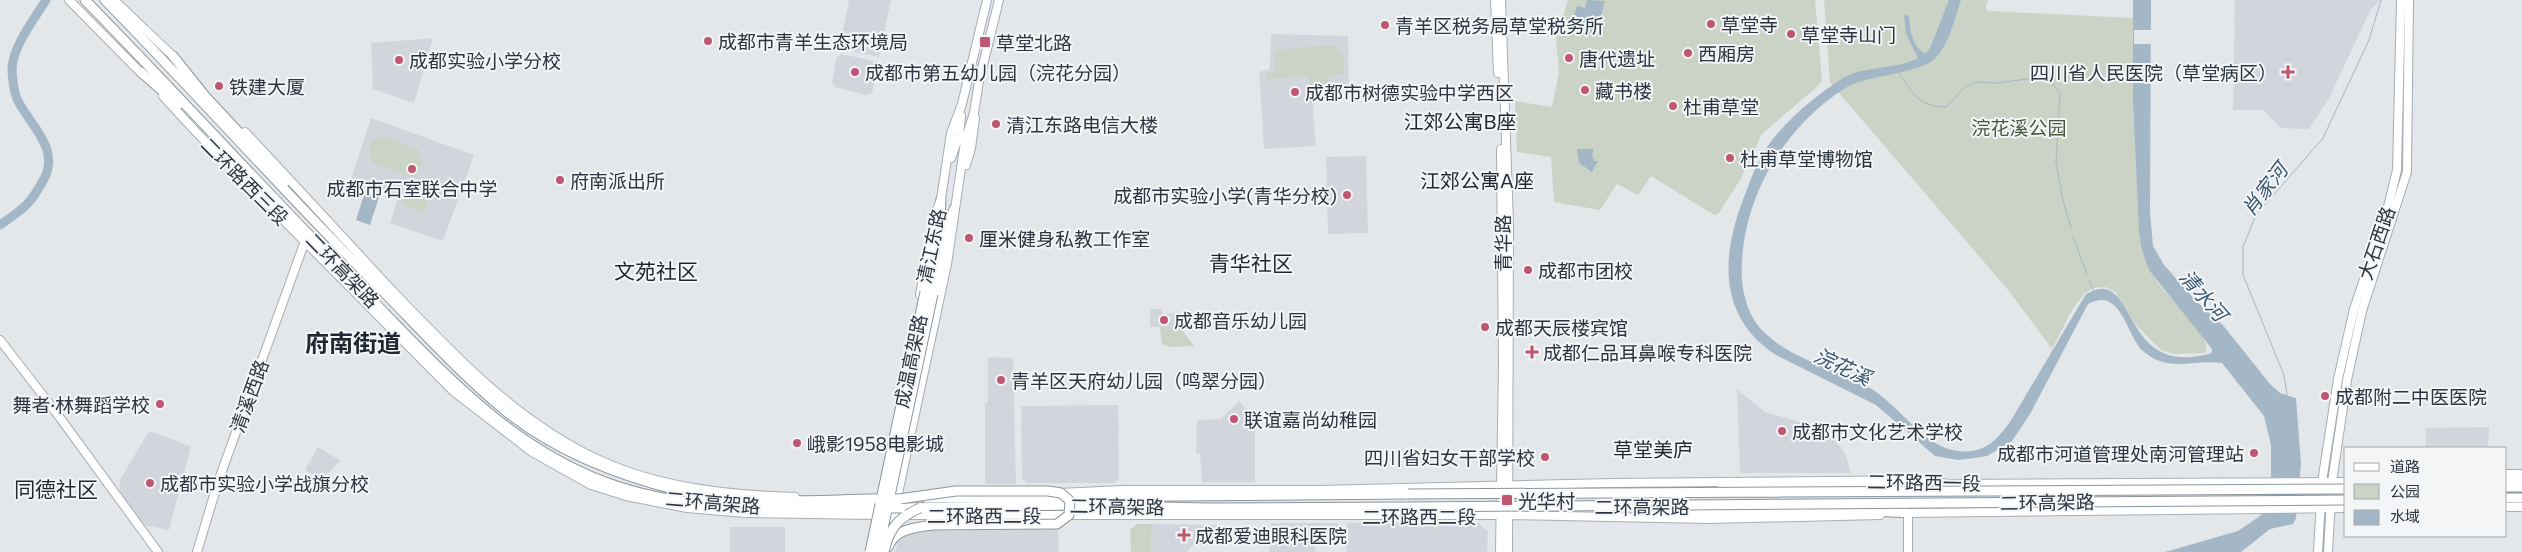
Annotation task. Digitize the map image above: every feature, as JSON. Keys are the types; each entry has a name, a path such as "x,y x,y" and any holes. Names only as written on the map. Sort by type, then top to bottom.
{"highway":[{"name":"二环高架路","path":"85,0 337,265 457,387 485,411 560,462 598,479 646,495 713,505 920,508 1069,505 1292,509 2344,500"},
{"name":"二环高架路","path":"105,0 352,260 464,374 508,413 556,444 600,465 675,490 725,499 2344,489"},
{"path":"173,56 205,96 341,243 352,260"},
{"path":"141,72 176,102 300,235 337,265"},
{"name":"成温高架路","path":"878,552 929,293 940,222 941,199"},
{"name":"成温高架路","path":"869,552 929,293 954,209"},
{"path":"2507,480 2522,480"},
{"path":"1652,492 1702,488 1946,484"},
{"path":"2507,487 2522,487"},
{"path":"885,552 892,538 908,528 932,525 1057,524 1065,520 1070,511 1067,498 1056,491 956,491 898,498"},
{"path":"2507,498 2522,498"},
{"path":"1644,506 1678,511 1716,513 1864,510 1908,513"},
{"path":"885,552 893,526 901,517 920,508"}],"main road":[{"name":"二环路西三段","path":"69,0 141,72 199,135 453,391 532,452 591,485"},
{"name":"二环路西三段","path":"114,0 156,42 173,56 407,306 496,394 554,435 599,460"},
{"name":"清江东路","path":"869,552 934,218 941,199 951,133 962,104 987,0"},
{"name":"清江东路","path":"885,552 949,256 954,230 954,209 965,141 974,113 979,81 999,0"},
{"name":"青华路","path":"1495,0 1502,234 1505,486"},
{"name":"青华路","path":"1501,0 1509,224 1505,486"},
{"name":"大石西路","path":"2318,552 2322,482 2338,379 2354,309 2387,212 2397,170 2401,0"},
{"name":"大石西路","path":"2328,552 2332,482 2347,380 2362,311 2407,172 2409,0"},
{"name":"清溪西路","path":"197,552 218,482 305,241"},
{"path":"0,340 55,411 158,552"},
{"name":"二环路西二段","path":"599,460 657,480 712,492 772,496 880,496 898,498 1042,495 1123,490 1318,490 1505,486"},
{"path":"2507,474 2522,474"},
{"name":"二环路西一段","path":"1505,486 1923,480 1946,484 2344,482"},
{"name":"二环路西二段","path":"591,485 626,496 687,508 746,513 876,515 1505,515"},
{"path":"1505,486 1508,552"},
{"path":"2507,507 2522,506"},
{"name":"二环路西一段","path":"1505,515 1709,519 1863,517 1908,513 2344,508"},
{"path":"1908,513 1908,552"},
{"path":"1500,552 1505,515"}],"shaded area":[{"path":"849,0 891,0 879,57 841,49 840,45"},
{"name":"四川省人民医院（草堂病区）","path":"2235,0 2380,0 2371,9 2328,100 2309,129 2281,128 2263,110 2233,110"},
{"name":"成都市树德实验中学西区","path":"1271,34 1348,36 1349,89 1312,95 1316,146 1264,149 1259,72 1270,69"},
{"name":"成都实验小学分校","path":"433,38 414,103 373,89 371,43"},
{"name":"成都市第五幼儿园（浣花分园）","path":"841,54 879,62 872,93 867,95 835,87 832,82 836,58"},
{"name":"成都市石室联合中学","path":"371,118 474,155 443,241 390,223 398,198 350,182"},
{"name":"成都市实验小学(青华分校)","path":"1366,156 1368,233 1328,234 1326,157"},
{"name":"成都音乐幼儿园","path":"1150,309 1162,309 1163,314 1175,313 1179,326 1150,327"},
{"path":"988,357 1013,358 1016,484 985,484 985,402 988,402"},
{"name":"成都市文化艺术学校","path":"1737,389 1765,412 1821,428 1830,434 1846,455 1851,473 1740,473"},
{"path":"1239,401 1255,420 1255,482 1202,482 1200,454 1196,453 1197,420 1221,419"},
{"path":"1118,405 1119,479 1115,483 1027,483 1022,479 1021,406"},
{"path":"2489,427 2488,447 2426,447 2426,428"},
{"name":"成都市实验小学战旗分校","path":"149,431 191,446 169,530 144,525 129,509 120,493 120,480"},
{"path":"318,447 341,461 321,480 305,470"},
{"path":"1272,523 1338,523 1337,534 1316,534 1315,552 1269,552 1270,526"},
{"path":"1347,523 1479,523 1488,532 1487,552 1346,552"},
{"name":"成都爱迪眼科医院","path":"1152,524 1217,525 1217,545 1193,545 1187,552 1151,552"},
{"path":"730,527 785,527 785,552 730,552"},
{"path":"1058,529 1059,552 895,552 898,542 907,535 929,531"}],"green space":[{"name":"杜甫草堂","path":"1568,0 1815,0 1822,80 1819,85 1762,134 1740,180 1718,214 1714,215 1651,176 1638,195 1617,184 1600,210 1554,202 1551,157 1517,152 1515,101 1552,107 1559,73 1556,37"},
{"name":"浣花溪公园","path":"1824,0 1988,0 1986,8 1988,11 2133,18 2133,102 2140,239 2153,275 2162,288 2198,328 2207,347 2205,353 2174,354 2161,350 2135,324 2115,292 2105,287 2094,288 2085,293 2072,310 2052,349 2009,291 1830,82"},
{"path":"1329,45 1337,46 1343,54 1344,74 1329,75 1330,89 1310,91 1309,76 1267,79 1266,73 1275,72 1275,50"},
{"path":"382,136 419,150 423,163 418,172 412,177 373,163 369,150 372,141"},
{"path":"406,194 428,201 425,212 403,205"},
{"path":"1179,326 1194,346 1170,347 1162,344 1160,327"},
{"path":"1137,524 1152,524 1151,552 1131,552 1130,530"}],"water":[{"path":"1587,0 1605,1 1597,32 1581,34 1574,15 1577,6 1585,8"},
{"path":"1949,0 1961,0 1947,41 1943,49 1932,61 1917,68 1862,81 1845,88 1805,120 1777,156 1757,196 1749,217 1744,239 1742,262 1743,290 1749,308 1758,325 1775,342 1788,350 1870,388 1934,442 1958,451 1982,448 2000,435 2010,422 2086,294 2095,290 2104,289 2114,294 2123,304 2139,332 2150,344 2165,354 2185,357 2212,353 2212,349 2149,270 2142,250 2139,233 2133,102 2133,0 2151,0 2150,212 2153,246 2164,265 2197,302 2222,324 2270,384 2280,393 2296,398 2301,464 2296,518 2293,524 2270,529 2241,552 2165,552 2238,531 2260,516 2267,508 2271,496 2271,445 2264,416 2222,363 2172,364 2154,358 2144,352 2138,345 2122,315 2109,301 2099,300 2088,304 2030,414 2012,441 1987,456 1958,460 1935,456 1876,405 1776,355 1756,339 1742,321 1733,301 1729,281 1729,259 1738,214 1754,171 1764,151 1780,130 1797,113 1845,77 1854,73 1910,62 1918,58 1906,34 1904,15 1909,16 1914,42 1925,54 1930,48"},
{"path":"1577,149 1594,149 1592,155 1594,161 1598,161 1592,172 1579,163"},
{"path":"365,192 379,197 370,225 356,220"}],"pier":[{"path":"2134,30 2152,30 2152,44 2134,44"}],"waterway":[{"path":"0,225 21,210 35,195 48,168 49,158 42,138 17,98 13,85 12,68 20,41 46,0"},
{"name":"肖家河","path":"2287,395 2284,375 2243,275 2243,247 2256,215 2323,138 2369,40 2381,0"},
{"path":"1897,71 1912,92 1922,101 1946,107 1965,87 1975,82 1997,83 2042,77 2051,82 2060,94 2056,162 2062,196 2071,229"},
{"path":"2073,237 2087,274"},
{"path":"2089,281 2094,292"}],"place":[{"name":"草堂寺","path":"1711,24"},
{"name":"青羊区税务局草堂税务所","path":"1385,25"},
{"name":"草堂寺山门","path":"1791,34"},
{"name":"成都市青羊生态环境局","path":"708,41"},
{"name":"草堂北路","path":"985,42"},
{"name":"西厢房","path":"1688,53"},
{"name":"唐代遗址","path":"1569,58"},
{"name":"成都实验小学分校","path":"399,60"},
{"name":"成都市第五幼儿园（浣花分园）","path":"855,72"},
{"name":"四川省人民医院（草堂病区）","path":"2288,72"},
{"name":"铁建大厦","path":"219,86"},
{"name":"藏书楼","path":"1585,90"},
{"name":"成都市树德实验中学西区","path":"1295,92"},
{"name":"杜甫草堂","path":"1673,106"},
{"name":"清江东路电信大楼","path":"996,124"},
{"name":"杜甫草堂博物馆","path":"1730,158"},
{"name":"成都市石室联合中学","path":"412,169"},
{"name":"府南派出所","path":"560,180"},
{"name":"成都市实验小学(青华分校)","path":"1347,195"},
{"name":"厘米健身私教工作室","path":"969,238"},
{"name":"成都市团校","path":"1528,270"},
{"name":"成都音乐幼儿园","path":"1164,320"},
{"name":"成都天辰楼宾馆","path":"1485,327"},
{"name":"成都仁品耳鼻喉专科医院","path":"1532,352"},
{"name":"青羊区天府幼儿园（鸣翠分园）","path":"1001,380"},
{"name":"成都附二中医医院","path":"2325,396"},
{"name":"舞者·林舞蹈学校","path":"160,404"},
{"name":"联谊嘉尚幼稚园","path":"1234,419"},
{"name":"成都市文化艺术学校","path":"1782,431"},
{"name":"峨影1958电影城","path":"797,443"},
{"name":"成都市河道管理处南河管理站","path":"2254,453"},
{"name":"四川省妇女干部学校","path":"1545,457"},
{"name":"成都市实验小学战旗分校","path":"150,483"},
{"name":"光华村","path":"1507,500"},
{"name":"成都爱迪眼科医院","path":"1184,535"}],"district":[{"name":"江郊公寓B座","path":"1460,121"},
{"name":"江郊公寓A座","path":"1477,180"},
{"name":"青华社区","path":"1251,262"},
{"name":"文苑社区","path":"656,270"},
{"name":"府南街道","path":"353,342"},
{"name":"草堂美庐","path":"1653,449"},
{"name":"同德社区","path":"56,488"}],"water label":[{"name":"清水河","path":"2204,295"},
{"name":"浣花溪","path":"1843,366"}]}
